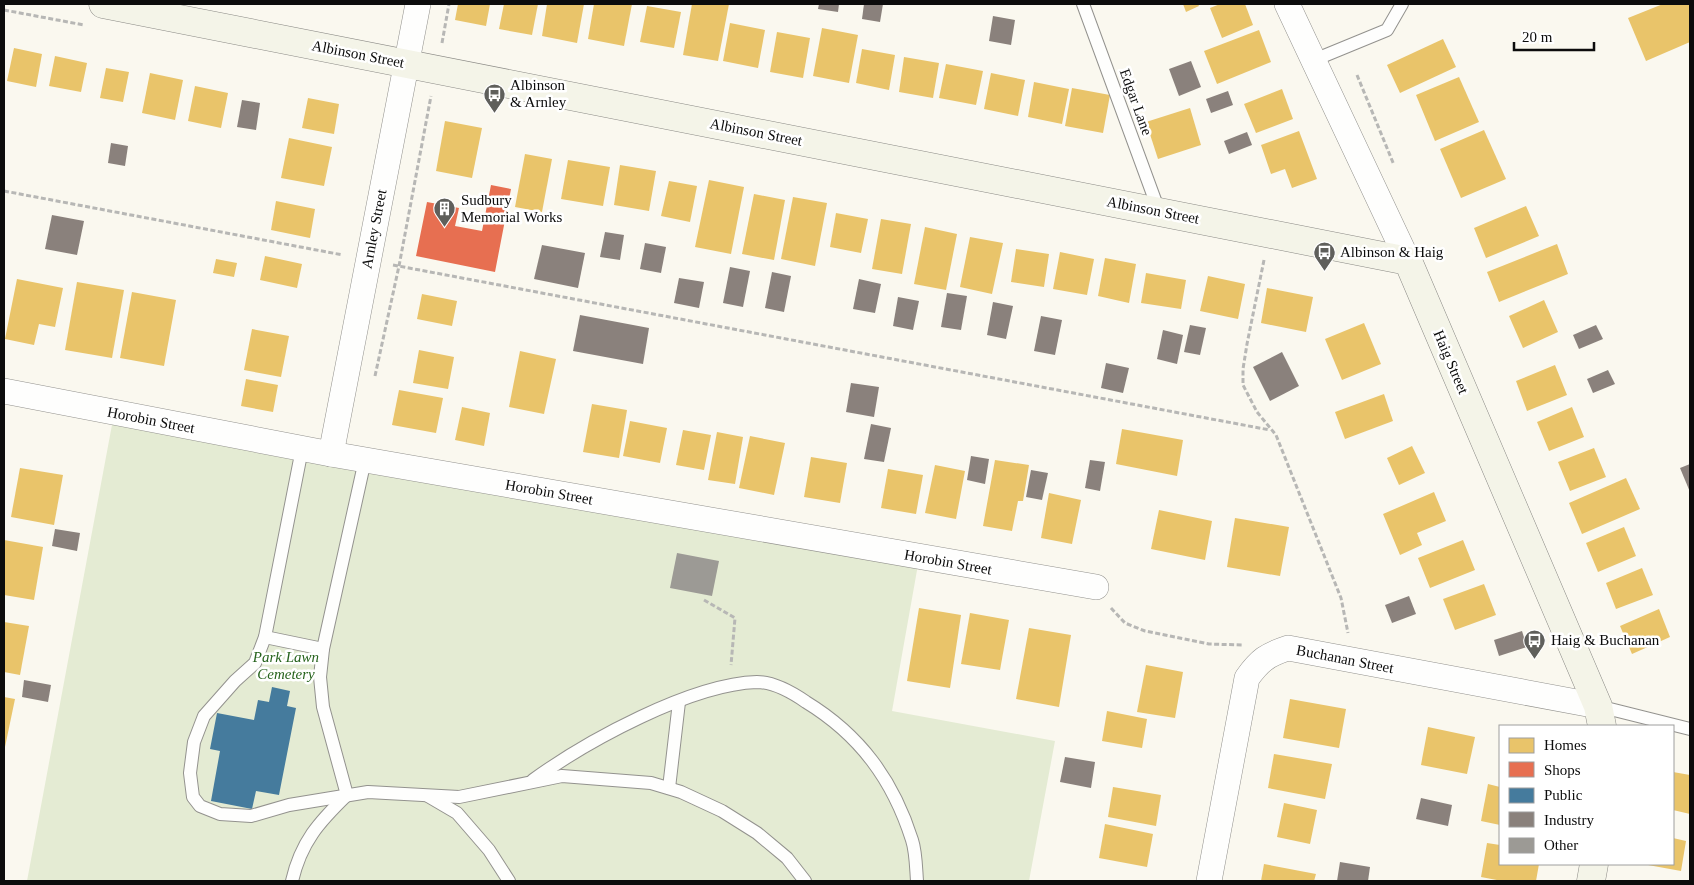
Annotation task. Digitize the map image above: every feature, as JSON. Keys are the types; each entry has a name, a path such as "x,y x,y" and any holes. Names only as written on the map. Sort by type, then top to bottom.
{"street":[{"name":"Albinson Street","path":"103,4 1408,261"},
{"name":"Arnley Street","path":"331,454 418,4"},
{"name":"Haig Street","path":"1287,4 1408,261 1600,716"},
{"name":"Horobin Street","path":"4,391 302,449 1096,587"},
{"name":"Buchanan Street","path":"1269,654 1288,648 1600,716"},
{"path":"1208,881 1247,678 1258,663 1269,654"},
{"path":"1591,881 1594,865"}],"lane":[{"name":"Edgar Lane","path":"1083,4 1159,211"},
{"path":"1314,60 1387,30 1402,4"},
{"path":"302,449 265,637 255,663 235,681 204,716 194,742 190,773 193,797 200,806 220,814 251,816 289,805 368,792 459,797 562,776 651,783 669,788 722,811 757,833 787,858 805,881"},
{"path":"346,795 323,707 320,677 323,649 365,460"},
{"path":"265,637 323,649"},
{"path":"529,783 563,759 632,722 720,687 760,682 792,693 825,714 861,745 886,777 913,841 917,881"},
{"path":"669,788 679,702"},
{"path":"1600,716 1662,725"},
{"path":"1674,727 1690,729"},
{"path":"424,794 457,813 489,850 509,881"},
{"path":"292,881 296,864 315,827 346,795"}],"path":[{"path":"375,377 399,266 449,4"},
{"path":"4,191 1270,430"},
{"path":"1269,233 1243,369 1244,385 1248,397 1270,430 1276,435 1341,598 1353,661"},
{"path":"1096,587 1125,623 1179,639 1209,644 1240,644 1269,654"},
{"path":"704,600 735,618 729,686"}],"green space":[{"name":"Park Lawn Cemetery","path":"114,414 919,559 892,711 1055,741 1029,881 27,881"}],"building: Homes":[{"path":"458,4 490,4 486,26 455,20"},
{"path":"504,4 538,4 532,35 499,29"},
{"path":"547,4 584,4 577,43 542,36"},
{"path":"594,4 632,4 624,46 588,39"},
{"path":"692,4 729,4 718,61 683,55"},
{"path":"1183,4 1198,4 1199,6 1186,12"},
{"path":"1220,4 1245,4 1253,25 1222,38 1210,8"},
{"path":"1663,4 1690,4 1690,42 1646,61 1628,18"},
{"path":"647,6 681,12 674,48 640,42"},
{"path":"730,23 765,30 758,68 723,61"},
{"path":"822,28 858,35 849,83 813,76"},
{"path":"1259,30 1271,62 1217,84 1204,51"},
{"path":"777,32 810,38 803,78 770,72"},
{"path":"1443,39 1456,67 1400,93 1387,65"},
{"path":"14,48 42,54 36,87 7,81"},
{"path":"862,49 895,55 889,90 856,83"},
{"path":"55,56 87,63 81,92 49,86"},
{"path":"904,57 939,63 933,98 899,92"},
{"path":"946,64 983,71 976,105 939,98"},
{"path":"106,68 129,72 123,102 100,98"},
{"path":"150,73 183,80 175,120 142,113"},
{"path":"991,73 1025,80 1018,116 984,109"},
{"path":"1459,77 1479,122 1435,141 1416,95"},
{"path":"1034,82 1069,89 1062,124 1028,117"},
{"path":"195,86 228,93 221,128 188,121"},
{"path":"1072,88 1110,95 1103,133 1065,126"},
{"path":"1282,89 1293,119 1256,133 1244,104"},
{"path":"308,98 339,104 334,134 302,128"},
{"path":"1190,108 1201,145 1158,159 1146,122"},
{"path":"445,121 482,128 472,178 436,171"},
{"path":"1484,130 1506,179 1461,198 1440,149"},
{"path":"1299,131 1317,179 1292,188 1285,169 1271,174 1261,145"},
{"path":"289,138 332,147 324,186 281,178"},
{"path":"525,154 552,159 542,212 515,207"},
{"path":"568,160 610,167 603,206 561,199"},
{"path":"620,165 656,171 649,211 614,205"},
{"path":"709,180 744,187 731,254 695,247"},
{"path":"669,181 697,186 690,222 661,216"},
{"path":"754,194 785,200 774,260 742,254"},
{"path":"793,197 827,203 815,266 781,259"},
{"path":"276,201 315,209 310,238 271,230"},
{"path":"1526,206 1539,236 1486,258 1474,228"},
{"path":"836,213 868,219 861,253 830,247"},
{"path":"881,219 911,224 902,274 872,269"},
{"path":"925,227 957,234 946,290 914,284"},
{"path":"970,237 1003,243 992,294 960,287"},
{"path":"1557,244 1568,274 1499,302 1487,272"},
{"path":"1016,249 1049,254 1044,287 1011,282"},
{"path":"1060,252 1094,259 1087,295 1053,289"},
{"path":"265,256 302,264 297,288 260,280"},
{"path":"1105,258 1136,264 1129,303 1098,296"},
{"path":"216,259 237,263 234,277 213,273"},
{"path":"1146,273 1186,280 1181,309 1141,303"},
{"path":"1208,276 1245,284 1238,319 1200,311"},
{"path":"17,279 63,288 55,327 39,324 34,345 5,339"},
{"path":"77,282 124,290 112,358 65,350"},
{"path":"1267,288 1313,297 1306,332 1261,323"},
{"path":"132,292 176,300 164,366 120,358"},
{"path":"422,294 457,301 452,326 417,319"},
{"path":"1544,300 1558,332 1523,348 1509,316"},
{"path":"1364,323 1381,364 1342,380 1325,339"},
{"path":"252,329 289,336 281,377 244,370"},
{"path":"419,350 454,357 448,389 413,383"},
{"path":"520,351 556,359 544,414 509,407"},
{"path":"1555,365 1567,395 1527,411 1516,381"},
{"path":"246,379 278,385 273,412 241,406"},
{"path":"399,390 443,398 436,433 392,425"},
{"path":"1384,394 1393,421 1345,439 1335,412"},
{"path":"592,404 627,410 619,458 583,452"},
{"path":"462,407 490,413 484,446 455,440"},
{"path":"1572,407 1584,437 1549,451 1537,422"},
{"path":"630,421 667,428 660,463 623,456"},
{"path":"1122,429 1183,440 1177,476 1116,464"},
{"path":"683,430 711,435 704,470 676,465"},
{"path":"717,432 743,437 735,484 708,480"},
{"path":"750,436 785,443 774,495 739,488"},
{"path":"1412,446 1425,473 1399,485 1387,458"},
{"path":"1594,448 1606,477 1570,491 1558,462"},
{"path":"811,457 847,463 840,503 804,497"},
{"path":"995,460 1029,465 1023,501 1018,501 1012,531 983,526"},
{"path":"935,465 965,471 956,519 925,513"},
{"path":"20,468 63,475 54,525 11,517"},
{"path":"888,469 923,475 916,514 881,508"},
{"path":"1626,478 1640,509 1582,534 1569,503"},
{"path":"1434,492 1446,521 1417,533 1422,545 1400,555 1383,514"},
{"path":"1049,493 1081,500 1072,544 1041,538"},
{"path":"1159,510 1212,521 1205,560 1151,549"},
{"path":"1235,518 1289,527 1280,576 1227,567"},
{"path":"1624,527 1636,556 1598,572 1586,543"},
{"path":"4,540 43,547 34,600 4,595"},
{"path":"1463,540 1475,570 1430,588 1418,558"},
{"path":"1642,568 1653,595 1616,609 1606,583"},
{"path":"1484,584 1496,615 1455,630 1443,599"},
{"path":"919,608 961,615 950,688 907,681"},
{"path":"1659,609 1670,637 1632,654 1620,626"},
{"path":"970,613 1009,620 1000,670 961,664"},
{"path":"4,622 29,626 20,675 4,672"},
{"path":"1029,628 1071,635 1059,707 1016,699"},
{"path":"1146,665 1183,672 1175,718 1137,712"},
{"path":"4,697 15,699 5,747 4,747"},
{"path":"1290,699 1346,709 1339,748 1283,738"},
{"path":"1107,711 1147,719 1142,748 1102,741"},
{"path":"1428,727 1475,737 1467,774 1421,765"},
{"path":"1274,754 1332,764 1325,799 1268,788"},
{"path":"1674,772 1690,775 1690,814 1674,810"},
{"path":"1488,784 1499,787 1499,825 1481,821"},
{"path":"1113,787 1161,795 1156,826 1108,817"},
{"path":"1284,803 1317,810 1310,844 1277,837"},
{"path":"1105,824 1153,834 1147,867 1099,858"},
{"path":"1674,838 1686,841 1681,871 1648,865 1674,865"},
{"path":"1487,843 1499,845 1499,865 1539,865 1536,881 1502,881 1481,877"},
{"path":"1264,864 1316,874 1314,881 1261,881"}],"building: Shops":[{"name":"Sudbury Memorial Works","path":"491,185 511,189 495,272 416,256 427,202 459,208 455,226 482,231"}],"building: Public":[{"path":"272,687 290,691 287,706 296,708 279,795 256,791 252,809 211,801 220,751 210,749 217,713 254,720 258,700 269,702"}],"building: Industry":[{"path":"819,4 839,4 838,12 818,9"},
{"path":"864,4 883,4 880,22 862,19"},
{"path":"993,16 1015,20 1011,45 989,41"},
{"path":"1191,61 1201,87 1179,96 1169,69"},
{"path":"1228,91 1233,105 1211,113 1206,99"},
{"path":"242,100 260,103 256,130 237,127"},
{"path":"1247,132 1252,145 1229,154 1224,141"},
{"path":"111,143 128,146 125,166 108,163"},
{"path":"52,215 84,221 77,255 45,249"},
{"path":"605,232 624,235 620,260 600,257"},
{"path":"645,243 666,247 661,273 640,269"},
{"path":"542,245 585,253 578,288 534,279"},
{"path":"730,267 750,271 743,307 723,303"},
{"path":"772,272 791,276 784,312 765,308"},
{"path":"679,278 704,282 699,308 674,303"},
{"path":"859,279 881,284 875,313 853,309"},
{"path":"947,293 967,296 961,330 941,327"},
{"path":"898,297 919,301 913,330 893,326"},
{"path":"993,302 1013,306 1006,339 987,335"},
{"path":"580,315 649,328 643,364 573,351"},
{"path":"1041,316 1062,320 1055,355 1034,351"},
{"path":"1190,325 1206,328 1200,355 1184,352"},
{"path":"1596,325 1603,339 1579,349 1573,335"},
{"path":"1163,330 1183,335 1177,364 1157,359"},
{"path":"1282,352 1299,386 1270,401 1253,367"},
{"path":"1106,363 1129,368 1123,393 1101,388"},
{"path":"1608,370 1615,384 1593,393 1587,379"},
{"path":"851,383 879,387 874,417 846,412"},
{"path":"871,424 891,428 884,462 864,459"},
{"path":"971,456 989,459 985,484 967,480"},
{"path":"1090,460 1105,462 1100,491 1085,488"},
{"path":"1690,464 1690,492 1680,468"},
{"path":"1031,470 1048,473 1042,500 1026,497"},
{"path":"55,529 80,533 77,551 52,546"},
{"path":"1409,596 1416,614 1392,623 1385,605"},
{"path":"1522,631 1527,647 1499,656 1494,640"},
{"path":"24,680 51,685 48,702 22,697"},
{"path":"1065,757 1095,762 1091,788 1060,782"},
{"path":"1421,798 1452,805 1448,826 1416,819"},
{"path":"1340,862 1370,867 1368,881 1337,881"}],"building: Other":[{"path":"677,553 719,561 712,596 670,588"}],"place":[{"name":"Albinson & Arnley","path":"494,113"},
{"name":"Sudbury Memorial Works","path":"445,228"},
{"name":"Albinson & Haig","path":"1324,271"},
{"name":"Haig & Buchanan","path":"1535,659"}]}
